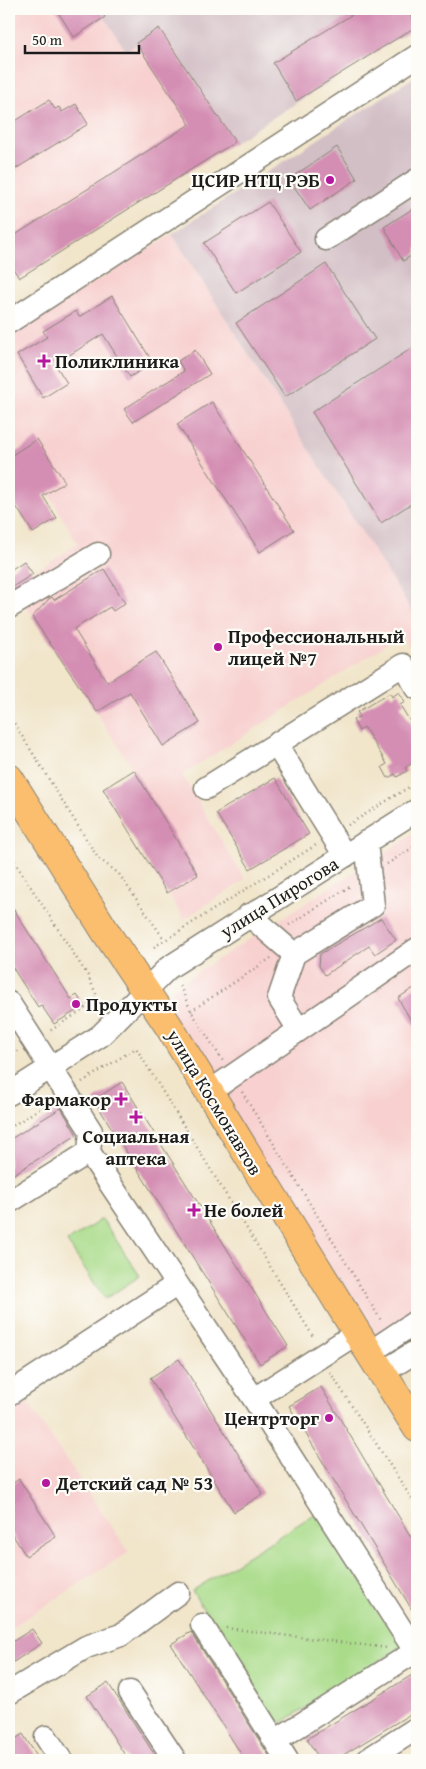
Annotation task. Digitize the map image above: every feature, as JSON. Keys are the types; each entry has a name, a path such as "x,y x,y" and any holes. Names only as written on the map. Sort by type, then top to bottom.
{"main road":[{"name":"улица Космонавтов","path":"9,778 102,926 146,990 417,1428"}],"street":[{"path":"9,322 417,56"},
{"path":"326,239 417,180"},
{"path":"9,607 98,554"},
{"path":"206,788 403,665 417,688"},
{"path":"276,744 345,856"},
{"name":"улица Пирогова","path":"9,1094 100,1036 168,968 417,810"},
{"path":"299,1030 279,998 294,954 373,905 366,842"},
{"path":"249,915 294,954"},
{"path":"209,1092 417,949"},
{"path":"9,1003 91,1131 89,1152 176,1285 254,1399 417,1652 275,1741"},
{"path":"9,1202 89,1152"},
{"path":"9,1394 176,1285"},
{"path":"369,1353 417,1321"},
{"path":"254,1399 324,1354 417,1351"},
{"path":"9,1693 86,1647 121,1635 178,1593"},
{"path":"202,1625 287,1760"},
{"path":"130,1692 175,1760"},
{"path":"367,1760 392,1754 417,1728"},
{"path":"46,1737 61,1760"}],"path":[{"path":"9,715 98,858 118,874 164,939"},
{"path":"154,947 417,782"},
{"path":"9,853 88,976 97,996 83,1010"},
{"path":"180,986 191,1011 392,1338"},
{"path":"136,1048 324,1354 326,1366 417,1507"},
{"path":"202,1625 417,1652"}],"shaded area":[{"path":"9,9 99,9 126,51 159,28 235,142 9,284"},
{"path":"99,9 417,9 417,26 235,142 160,28 126,51"},
{"path":"417,75 417,619 172,234"},
{"name":"Профессиональный лицей №7","path":"172,234 417,619 417,659 402,635 182,775 245,880 184,919 103,789 134,770 13,586 78,544 9,432 9,336"},
{"path":"417,832 417,1336 385,1357 167,1010 173,988"},
{"name":"Детский сад № 53","path":"27,1402 129,1552 9,1629 9,1414"}],"green space":[{"path":"102,1219 140,1276 105,1299 67,1242"},
{"path":"318,1512 403,1646 278,1725 192,1591"}],"building":[{"path":"56,9 99,9 105,17 74,37"},
{"path":"361,9 406,9 417,26 296,101 273,63"},
{"path":"159,28 235,142 19,278 9,262 9,239 190,124 136,43"},
{"path":"49,100 55,109 59,107 62,112 76,104 88,124 9,173 9,125"},
{"path":"337,147 357,179 310,210 289,179"},
{"path":"268,202 301,252 236,293 204,243"},
{"path":"417,206 417,252 403,261 384,227"},
{"path":"326,264 375,339 285,397 236,323"},
{"path":"112,296 153,363 130,377 103,334 55,364 67,383 43,398 17,355 47,337 43,331 76,311 79,317"},
{"path":"417,345 417,500 381,523 312,412"},
{"path":"195,350 210,374 133,422 124,409 184,371 178,361"},
{"path":"212,402 294,530 260,552 177,424"},
{"path":"37,439 65,482 43,496 57,518 33,533 9,495 9,457"},
{"path":"24,561 33,574 9,589 9,571"},
{"path":"104,569 125,603 113,611 110,607 74,629 107,682 156,652 200,723 163,746 130,692 97,712 32,617 52,597 54,600"},
{"path":"399,692 405,702 400,705 417,733 417,760 405,768 407,771 397,777 395,774 388,778 382,767 387,764 364,727 359,731 353,720 360,716 357,712 390,693 392,697"},
{"path":"134,770 198,875 167,893 103,789"},
{"path":"275,778 309,834 250,869 216,813"},
{"path":"9,902 71,999 77,995 84,1006 54,1024 41,1005 38,1007 9,962"},
{"path":"381,918 396,940 375,954 369,946 325,975 319,966 320,954"},
{"path":"417,986 417,1031 398,998"},
{"path":"122,1082 288,1346 260,1364 94,1100"},
{"path":"61,1108 77,1135 9,1177 9,1140"},
{"path":"179,1359 263,1494 234,1512 150,1378"},
{"path":"321,1387 417,1547 417,1618 289,1406"},
{"path":"19,1479 56,1537 26,1556 9,1529 9,1486"},
{"path":"32,1629 42,1643 9,1665 9,1644"},
{"path":"191,1632 272,1760 245,1760 171,1644"},
{"path":"417,1672 417,1710 335,1760 320,1760 307,1739"},
{"path":"108,1683 158,1760 128,1760 87,1696"},
{"path":"23,1734 39,1760 9,1760 9,1743"}],"place":[{"name":"ЦСИР НТЦ РЭБ","path":"330,180"},
{"name":"Поликлиника","path":"44,361"},
{"name":"Профессиональный лицей №7","path":"218,647"},
{"name":"Продукты","path":"76,1004"},
{"name":"Фармакор","path":"121,1099"},
{"name":"Социальная аптека","path":"136,1117"},
{"name":"Не болей","path":"194,1210"},
{"name":"Центрторг","path":"329,1418"},
{"name":"Детский сад № 53","path":"46,1483"}]}
